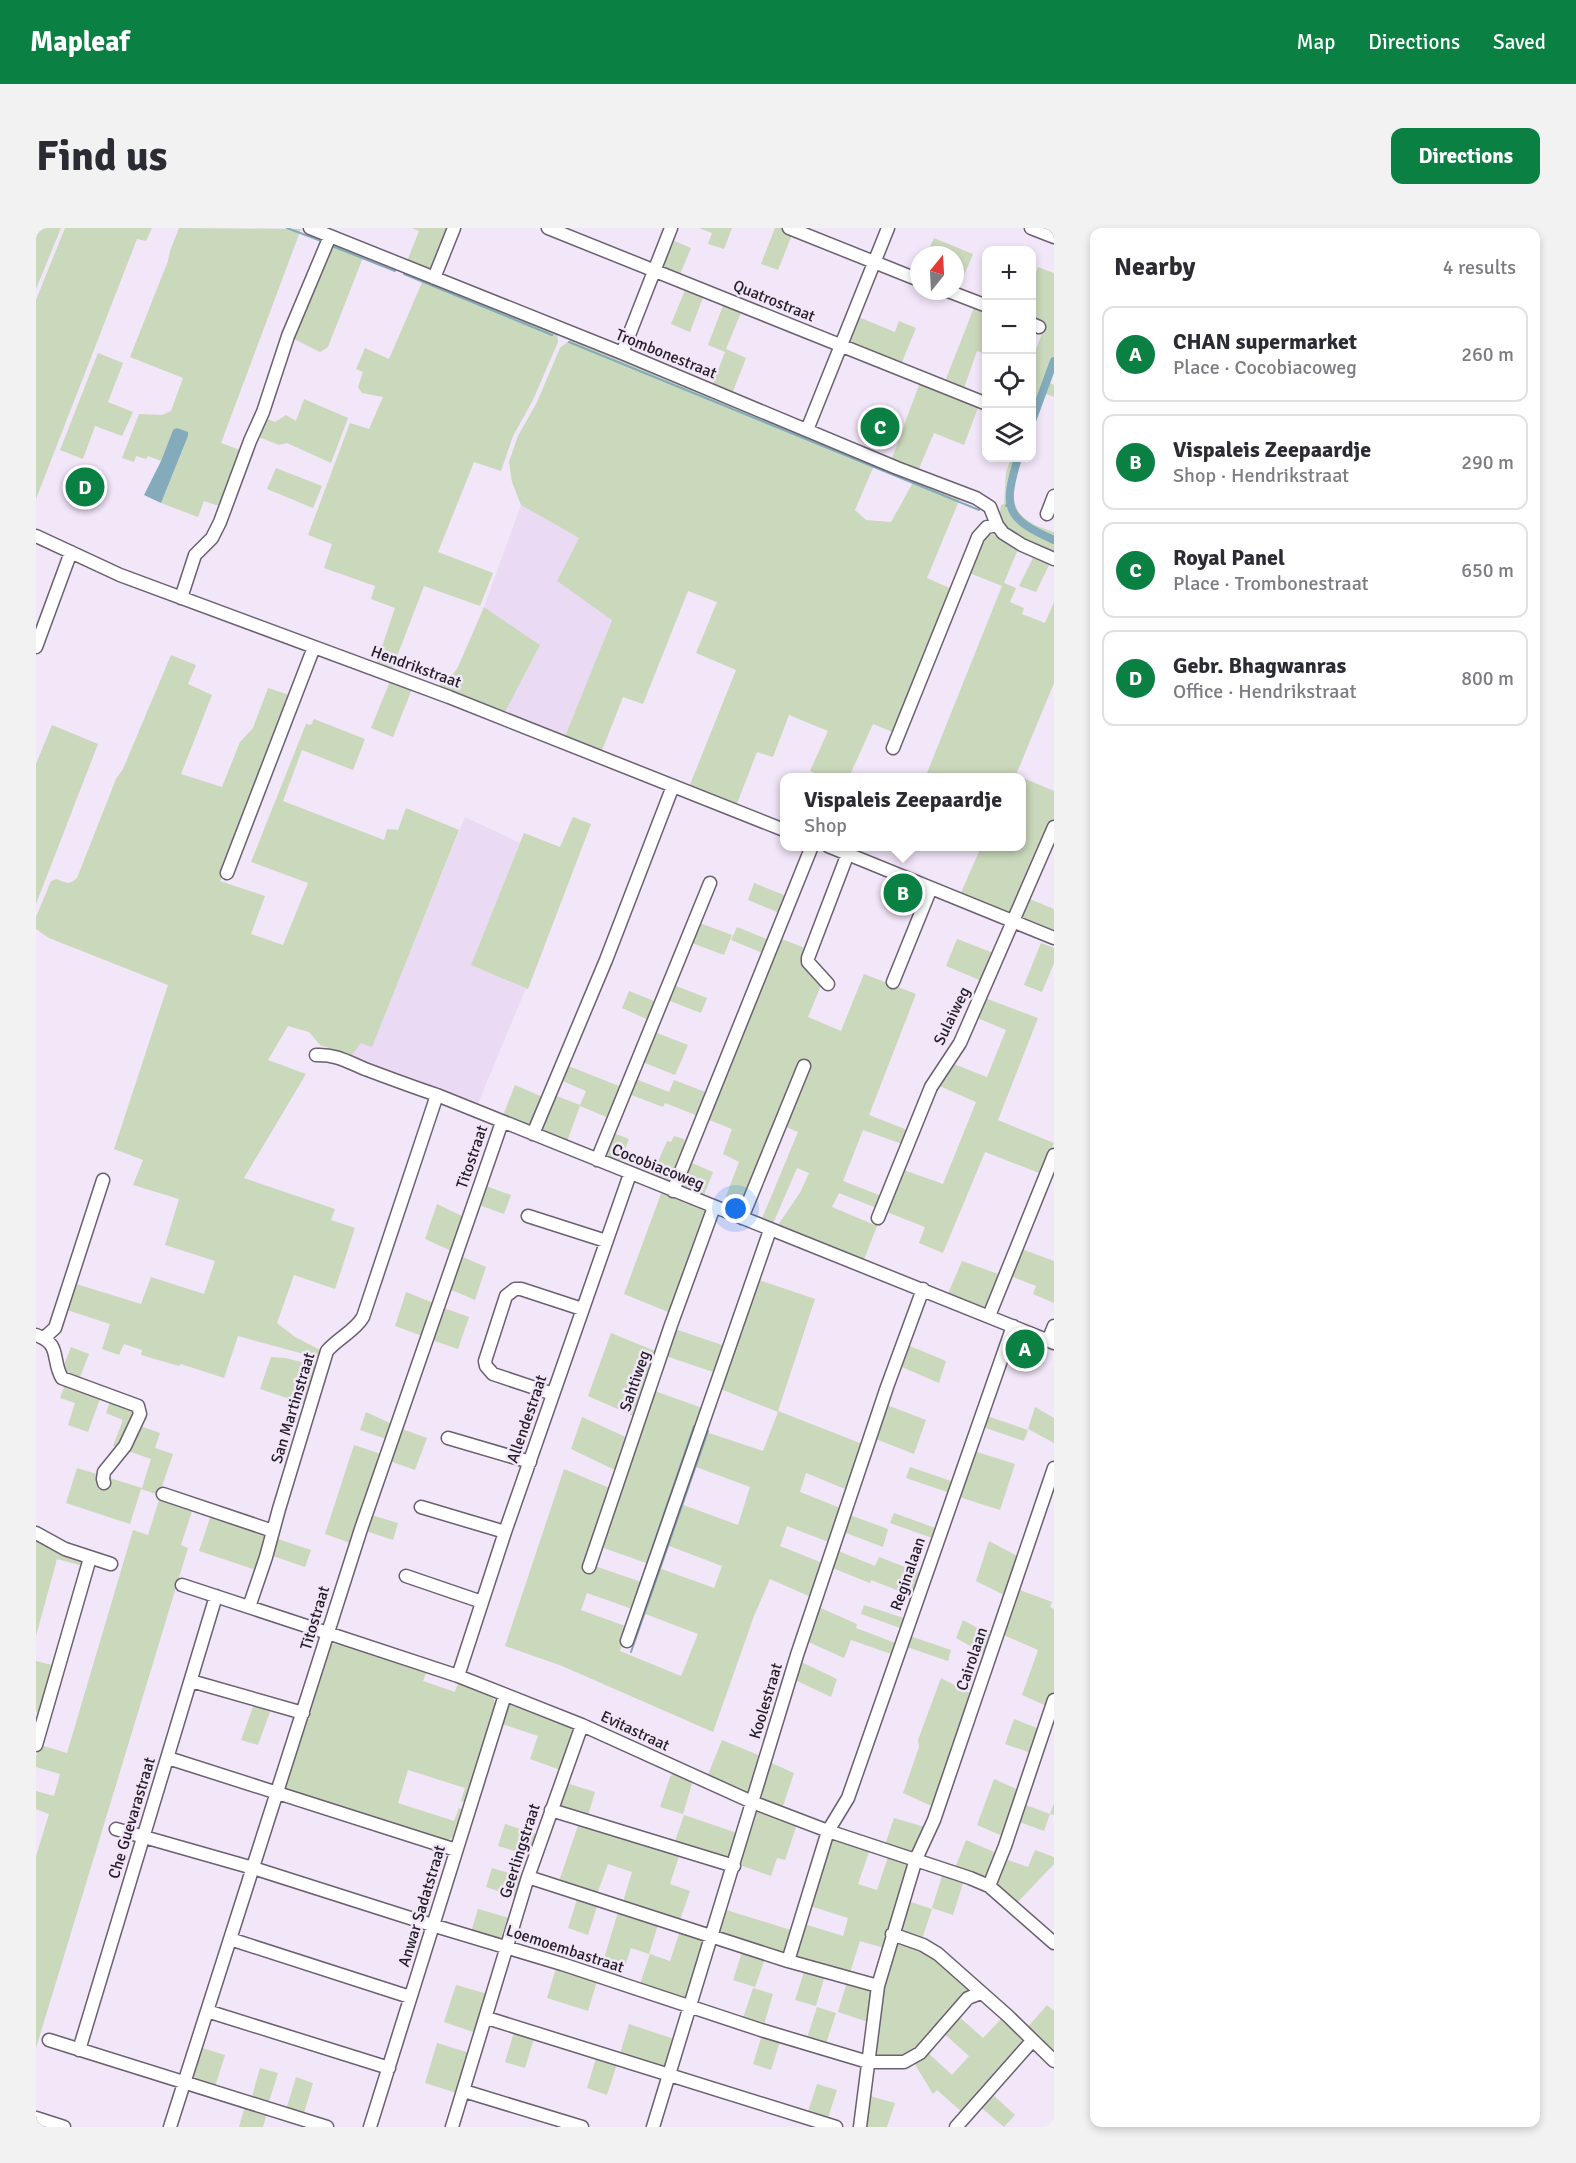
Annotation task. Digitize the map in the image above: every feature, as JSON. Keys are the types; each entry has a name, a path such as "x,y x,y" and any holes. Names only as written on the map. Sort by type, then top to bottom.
{"street":[{"name":"Trombonestraat","path":"310,228 622,353 897,468 976,498 990,507 1003,533 1054,559"},
{"path":"434,278 454,228"},
{"name":"Quatrostraat","path":"548,228 982,402"},
{"path":"622,353 671,228"},
{"path":"789,228 910,276"},
{"path":"807,430 888,228"},
{"path":"1032,228 1054,237"},
{"path":"181,598 195,555 212,538 220,522 249,441 263,412 288,336 330,236"},
{"path":"964,297 982,304"},
{"path":"1047,514 1054,496"},
{"path":"893,748 978,537 987,527 997,525"},
{"name":"Hendrikstraat","path":"36,536 120,575 459,701 780,828"},
{"path":"36,647 71,552"},
{"path":"227,873 314,647"},
{"path":"533,1134 606,960 673,786"},
{"name":"Sulaiweg","path":"879,1218 930,1087 960,1043 1054,827"},
{"path":"673,1191 810,851"},
{"path":"828,984 808,962 808,958 849,851"},
{"path":"851,851 931,888 1054,938"},
{"path":"597,1160 710,883"},
{"path":"893,982 931,888"},
{"name":"Cocobiacoweg","path":"316,1055 338,1057 437,1095 1051,1342"},
{"path":"742,1218 804,1066"},
{"name":"San Martinstraat","path":"249,1607 327,1351 363,1317 437,1095"},
{"name":"Titostraat","path":"170,2127 361,1528 502,1122"},
{"path":"989,1316 1054,1155"},
{"name":"Allendestraat","path":"458,1676 630,1174"},
{"path":"103,1180 55,1328 40,1337 53,1347 57,1356 57,1370 62,1378 138,1406 140,1414 125,1446 104,1472 104,1483"},
{"name":"Sahtiweg","path":"589,1567 671,1325 714,1207"},
{"path":"528,1216 606,1241"},
{"path":"627,1641 770,1230"},
{"path":"553,1394 493,1374 486,1366 485,1361 506,1296 515,1289 521,1289 582,1309"},
{"name":"Koolestraat","path":"653,2127 810,1615 887,1387 923,1289"},
{"name":"Reginalaan","path":"788,1961 828,1831 848,1798 1013,1326"},
{"path":"1051,1342 1054,1326"},
{"path":"448,1438 530,1462"},
{"name":"Cairolaan","path":"860,2127 878,1986 892,1934 916,1859 934,1820 1054,1468"},
{"path":"163,1494 273,1531"},
{"path":"421,1507 506,1532"},
{"path":"36,1533 65,1549 111,1564"},
{"path":"36,1745 90,1558"},
{"path":"406,1576 482,1602"},
{"name":"Evitastraat","path":"182,1585 458,1676 582,1725 752,1802 828,1831 951,1870 989,1886 1054,1943"},
{"name":"Che Guevarastraat","path":"79,2050 216,1596"},
{"path":"191,1681 303,1713"},
{"name":"Anwar Sadatstraat","path":"370,2127 505,1695"},
{"path":"989,1886 1005,1846 1054,1700"},
{"name":"Geerlingstraat","path":"452,2127 528,1877 582,1725"},
{"path":"168,1758 456,1850"},
{"path":"551,1810 734,1866"},
{"name":"Loemoembastraat","path":"116,1828 562,1964 868,2062 904,2062 913,2059 968,1998 981,1994"},
{"path":"528,1877 788,1961 878,1986"},
{"path":"892,1934 931,1949 1008,2016 1054,2061"},
{"path":"230,1939 410,1997"},
{"path":"207,2011 389,2068"},
{"path":"486,2018 836,2127"},
{"path":"49,2040 327,2127"},
{"path":"956,2127 1032,2041"},
{"path":"464,2091 582,2127"},
{"path":"36,2118 64,2127"}],"shaded area":[{"path":"521,505 579,538 557,581 612,619 564,739 504,714 540,645 484,607"},
{"path":"465,817 520,843 471,965 526,988 477,1106 351,1056 361,1043 372,1046"}],"green space":[{"path":"36,228 61,228 36,289"},
{"path":"65,228 152,228 146,241 137,239 36,499 36,300"},
{"path":"179,228 301,229 221,443 246,452 228,509 204,501 198,517 161,503 188,432 173,430 161,461 148,456 146,459 136,456 134,462 122,458 139,414 162,415 171,411 183,378 130,357"},
{"path":"412,228 449,228 431,272 406,264 419,231"},
{"path":"699,228 732,228 724,249 708,244 712,233"},
{"path":"775,228 793,232 778,270 761,264"},
{"path":"934,238 954,246 931,246"},
{"path":"670,239 691,248 679,277 661,269"},
{"path":"333,242 364,255 328,347 320,352 294,339 303,315 304,303"},
{"path":"964,250 973,254 964,275"},
{"path":"1038,267 1054,273 1054,372 1050,383 1054,385 1054,397 1046,394 1036,421 1036,349 1045,325 1036,322 1036,272"},
{"path":"424,278 557,332 558,342 533,400 513,436 501,471 474,462 438,552 493,573 480,606 424,586 391,672 375,667 395,608 371,599 375,586 324,568 332,544 308,535 350,423 369,429 383,397 362,393 358,387 363,372 356,369 365,348 389,359"},
{"path":"686,288 704,295 690,332 671,324"},
{"path":"724,303 742,310 726,349 746,358 732,394 712,386 725,352 708,345"},
{"path":"975,305 982,308 982,353 977,351 963,391 944,384"},
{"path":"856,316 895,332 899,321 916,328 900,367 846,344"},
{"path":"571,339 875,463 855,510 866,520 891,522 915,479 961,496 927,578 954,590 895,733 873,724 851,773 814,773 810,771 828,731 789,715 773,757 757,752 736,806 689,787 736,670 696,653 717,602 688,591 643,704 623,697 601,753 564,739 612,620 557,581 579,538 521,505 512,482 509,462 518,436 537,402 560,348"},
{"path":"98,353 123,363 108,402 133,412 122,436 95,426 83,459 60,450"},
{"path":"920,382 979,405 964,445 934,433 918,471 891,461"},
{"path":"304,399 348,418 331,463 287,443 279,445 256,436 265,418 275,422 286,415 296,421"},
{"path":"1010,462 1021,462 1014,491 1016,507 1020,514 1030,522 1054,532 1054,555 1017,537 1004,523 1000,515 1001,505 1004,504 1006,472"},
{"path":"276,468 322,486 313,508 267,489"},
{"path":"992,534 1018,549 1004,583 1016,588 1010,602 1024,608 1022,614 1045,623 1054,602 1054,683 1017,773 927,773 1002,586 967,572 979,544"},
{"path":"1034,556 1050,563 1036,592 1019,586"},
{"path":"484,607 540,645 504,714 438,689 442,681 450,678 458,667"},
{"path":"171,655 196,665 188,684 212,695 181,774 222,787 240,742 253,728 268,688 292,696 220,881 265,896 251,934 283,945 308,883 251,862 306,724 311,725 314,719 365,739 353,770 302,750 283,801 384,840 387,829 398,830 406,808 459,830 372,1047 361,1043 351,1056 320,1045 309,1032 288,1026 268,1060 306,1074 244,1178 335,1209 331,1220 355,1228 335,1289 294,1275 277,1323 295,1337 324,1352 322,1359 238,1336 224,1378 181,1364 179,1366 141,1355 142,1350 124,1344 119,1355 102,1349 110,1324 64,1309 73,1283 141,1304 151,1277 204,1294 215,1261 165,1245 179,1199 133,1185 143,1160 114,1149 168,985 49,938 36,929 36,917 51,881 57,879 70,882 77,878 116,779 123,769"},
{"path":"390,681 412,689 393,737 371,728"},
{"path":"52,725 98,744 36,904 36,764"},
{"path":"1026,779 1054,791 1054,819 1015,914 1012,916 960,895 979,851 1026,851"},
{"path":"573,817 591,824 528,989 471,965 524,833 560,847"},
{"path":"754,883 789,897 782,914 748,900"},
{"path":"1027,898 1054,909 1054,933 1022,918"},
{"path":"697,922 732,935 724,955 689,942"},
{"path":"737,927 771,941 765,954 731,940"},
{"path":"779,938 810,950 822,983 808,1017 841,1031 864,974 916,994 869,1115 910,1131 905,1145 863,1130 843,1181 884,1197 879,1209 839,1193 832,1207 877,1226 863,1262 776,1228 801,1191 809,1173 797,1168 772,1226 761,1221 798,1132 784,1126 748,1210 733,1211 726,1196 739,1162 723,1154 732,1129 704,1118"},
{"path":"957,939 996,954 984,982 946,966"},
{"path":"1041,943 1054,948 1054,963 1042,992 1024,985"},
{"path":"671,984 707,998 701,1013 665,999"},
{"path":"629,991 659,1003 651,1021 622,1008"},
{"path":"985,998 1038,1018 998,1120 1054,1143 1042,1174 985,1152 943,1253 919,1243 925,1227 884,1211 901,1169 943,1184 976,1102 935,1084 951,1063 987,1077 1006,1030 975,1017"},
{"path":"652,1031 688,1045 675,1075 640,1061"},
{"path":"566,1065 624,1088 611,1119 580,1106 566,1144 541,1133 540,1127 554,1095 580,1105 586,1091 560,1080"},
{"path":"633,1078 669,1092 674,1080 708,1093 698,1116 665,1103 663,1107 626,1093"},
{"path":"515,1085 545,1098 528,1127 502,1118"},
{"path":"611,1132 629,1139 620,1164 604,1158"},
{"path":"674,1136 684,1139 686,1145 670,1184 652,1175 667,1141 671,1142"},
{"path":"687,1161 713,1172 703,1198 681,1190 679,1184"},
{"path":"483,1185 511,1195 504,1214 476,1204"},
{"path":"662,1191 705,1208 707,1215 673,1314 624,1294"},
{"path":"437,1204 466,1218 454,1252 425,1239"},
{"path":"1019,1248 1054,1261 1054,1303 1033,1294 1036,1286 1008,1275"},
{"path":"458,1255 486,1267 475,1300 447,1288"},
{"path":"962,1261 1001,1275 986,1309 947,1296"},
{"path":"756,1279 815,1299 778,1411 865,1445 850,1491 806,1473 800,1492 843,1509 831,1543 787,1526 780,1546 825,1564 813,1598 770,1579 754,1616 713,1732 562,1666 505,1646 564,1469 612,1489 592,1565 644,1583 635,1610 587,1593 581,1610 628,1627 620,1651 681,1676 698,1634 640,1612 656,1567 714,1588 722,1566 664,1544 678,1503 738,1525 750,1487 691,1465 703,1431 763,1451 778,1412 718,1388"},
{"path":"406,1292 436,1304 425,1337 395,1326"},
{"path":"441,1307 469,1317 458,1349 429,1339"},
{"path":"672,1328 725,1346 716,1373 663,1355"},
{"path":"611,1333 660,1353 638,1418 588,1396"},
{"path":"905,1344 946,1361 939,1383 897,1365"},
{"path":"71,1347 89,1354 80,1377 62,1370"},
{"path":"271,1357 319,1366 308,1405 260,1389"},
{"path":"66,1382 101,1396 88,1432 68,1425 75,1403 60,1398"},
{"path":"652,1390 705,1409 652,1565 598,1546"},
{"path":"110,1401 139,1412 135,1424 160,1433 155,1448 173,1454 159,1495 141,1489 130,1524 66,1503 77,1468 142,1488 151,1459 113,1446 123,1420 106,1413"},
{"path":"884,1404 926,1420 914,1454 873,1438"},
{"path":"1035,1407 1054,1418 1054,1443 1028,1429"},
{"path":"366,1412 394,1425 389,1440 360,1430"},
{"path":"984,1415 1028,1430 1024,1441 980,1426"},
{"path":"582,1417 630,1439 619,1472 571,1449"},
{"path":"399,1428 427,1438 415,1470 387,1460"},
{"path":"354,1445 384,1455 353,1544 325,1534"},
{"path":"971,1450 1015,1464 1000,1510 956,1496"},
{"path":"910,1467 954,1482 950,1493 906,1478"},
{"path":"160,1497 193,1508 181,1545 188,1548 36,2048 36,1856 49,1814 36,1809 36,1791 54,1796 60,1774 36,1767 36,1757 40,1745 67,1753 133,1530 148,1535"},
{"path":"894,1513 938,1529 935,1539 890,1523"},
{"path":"368,1514 398,1523 393,1540 363,1530"},
{"path":"847,1514 888,1529 883,1547 841,1531"},
{"path":"211,1515 266,1532 259,1571 199,1551"},
{"path":"275,1538 311,1550 305,1567 270,1555"},
{"path":"36,1540 80,1559 83,1566 57,1559 36,1636"},
{"path":"989,1541 1021,1558 1008,1597 976,1581"},
{"path":"836,1550 875,1566 879,1557 923,1574 915,1597 830,1567"},
{"path":"1017,1589 1052,1602 1050,1607 1054,1609 1054,1693 1049,1707 1022,1695 1038,1650 1001,1634"},
{"path":"864,1605 907,1619 903,1629 861,1614"},
{"path":"816,1606 857,1624 856,1628 898,1644 894,1655 851,1640 844,1658 804,1640"},
{"path":"963,1620 994,1637 988,1656 956,1638"},
{"path":"907,1635 951,1650 948,1661 904,1646"},
{"path":"333,1644 426,1673 423,1681 455,1692 458,1683 484,1692 494,1699 496,1708 467,1803 461,1801 465,1788 408,1770 398,1803 454,1821 459,1808 464,1810 458,1829 449,1840 445,1842 285,1790 283,1787 328,1646"},
{"path":"36,1661 56,1666 42,1714 36,1712"},
{"path":"799,1661 837,1679 831,1697 793,1679"},
{"path":"941,1678 975,1696 936,1808 903,1793 919,1747 918,1740"},
{"path":"509,1702 576,1728 563,1771 530,1759 538,1736 499,1723"},
{"path":"254,1704 271,1709 258,1745 241,1740"},
{"path":"1014,1719 1042,1730 1034,1754 1005,1744"},
{"path":"722,1740 763,1757 750,1793 747,1794 707,1777"},
{"path":"767,1761 794,1773 782,1809 758,1798"},
{"path":"674,1772 693,1780 683,1814 660,1807 670,1777"},
{"path":"994,1779 1021,1791 1005,1837 977,1825"},
{"path":"563,1782 595,1792 587,1819 559,1810 555,1803"},
{"path":"1054,1803 1054,1815 1050,1814"},
{"path":"1023,1804 1050,1814 1044,1831 1017,1821"},
{"path":"759,1811 797,1824 785,1860 777,1858 771,1876 737,1864 754,1813"},
{"path":"684,1815 740,1834 732,1859 674,1844"},
{"path":"894,1818 928,1828 916,1852 885,1845"},
{"path":"580,1820 680,1853 670,1884 690,1891 679,1923 622,1905 632,1872 608,1864 596,1897 558,1884"},
{"path":"505,1824 539,1835 532,1856 498,1846"},
{"path":"831,1838 870,1849 858,1884 877,1890 889,1854 910,1864 884,1948 860,1941 849,1976 796,1958 793,1947 801,1923 843,1936 848,1918 807,1905"},
{"path":"966,1840 999,1854 986,1880 955,1868"},
{"path":"1035,1850 1054,1857 1054,1864 1016,1904 997,1884 1002,1858 1028,1867"},
{"path":"492,1868 525,1878 519,1898 486,1887"},
{"path":"943,1873 964,1880 953,1915 932,1908"},
{"path":"578,1896 598,1903 588,1935 568,1928"},
{"path":"905,1900 932,1909 921,1942 901,1934 898,1924"},
{"path":"478,1909 513,1919 507,1941 470,1935"},
{"path":"619,1909 659,1921 649,1954 631,1948 620,1982 599,1975"},
{"path":"723,1909 794,1931 787,1955 716,1934"},
{"path":"681,1928 704,1936 706,1946 687,2000 639,1987 650,1954 670,1961"},
{"path":"897,1940 917,1944 972,1989 912,2056 874,2060 880,1987"},
{"path":"743,1949 766,1956 755,1987 733,1980"},
{"path":"557,1965 598,1978 588,2011 547,1998"},
{"path":"805,1969 825,1975 816,2006 795,2000"},
{"path":"849,1981 869,1989 873,1997 871,2023 838,2012"},
{"path":"456,1985 491,1995 479,2034 444,2022"},
{"path":"753,1988 773,1994 763,2028 742,2021"},
{"path":"1047,2005 1054,2011 1054,2057 1025,2030"},
{"path":"817,2007 836,2013 825,2047 806,2041"},
{"path":"956,2014 983,2038 1003,2017 1025,2044 963,2113 937,2090 933,2094 913,2061 926,2051 952,2075 969,2056 941,2031"},
{"path":"629,2024 677,2040 666,2069 619,2057"},
{"path":"515,2029 535,2035 525,2068 505,2062"},
{"path":"763,2032 781,2038 771,2070 753,2064"},
{"path":"437,2043 473,2054 460,2094 425,2083"},
{"path":"199,2047 225,2055 214,2090 190,2082"},
{"path":"597,2055 618,2061 607,2095 587,2088"},
{"path":"260,2068 278,2073 268,2105 251,2100"},
{"path":"296,2077 313,2083 303,2116 286,2110"},
{"path":"817,2084 837,2090 827,2121 807,2115"},
{"path":"990,2092 1015,2115 1004,2127 978,2105"},
{"path":"866,2095 895,2103 887,2127 861,2127"},
{"path":"245,2106 267,2113 263,2127 239,2127"}],"water":[{"path":"177,428 188,432 188,436 161,503 144,495 173,430"}],"waterway":[{"path":"287,228 324,242"},
{"path":"332,246 395,271"},
{"path":"404,274 552,335"},
{"path":"569,342 979,510"},
{"path":"1036,410 1054,361"},
{"path":"1017,462 1010,489 1012,510 1017,518 1026,525 1054,540"},
{"path":"637,1593 694,1426"},
{"path":"631,1652 708,1431"}],"place":[{"name":"Royal Panel","path":"880,427"},
{"name":"Gebr. Bhagwanras","path":"85,487"},
{"name":"Vispaleis Zeepaardje","path":"903,893"},
{"name":"CHAN supermarket","path":"1025,1349"}]}
